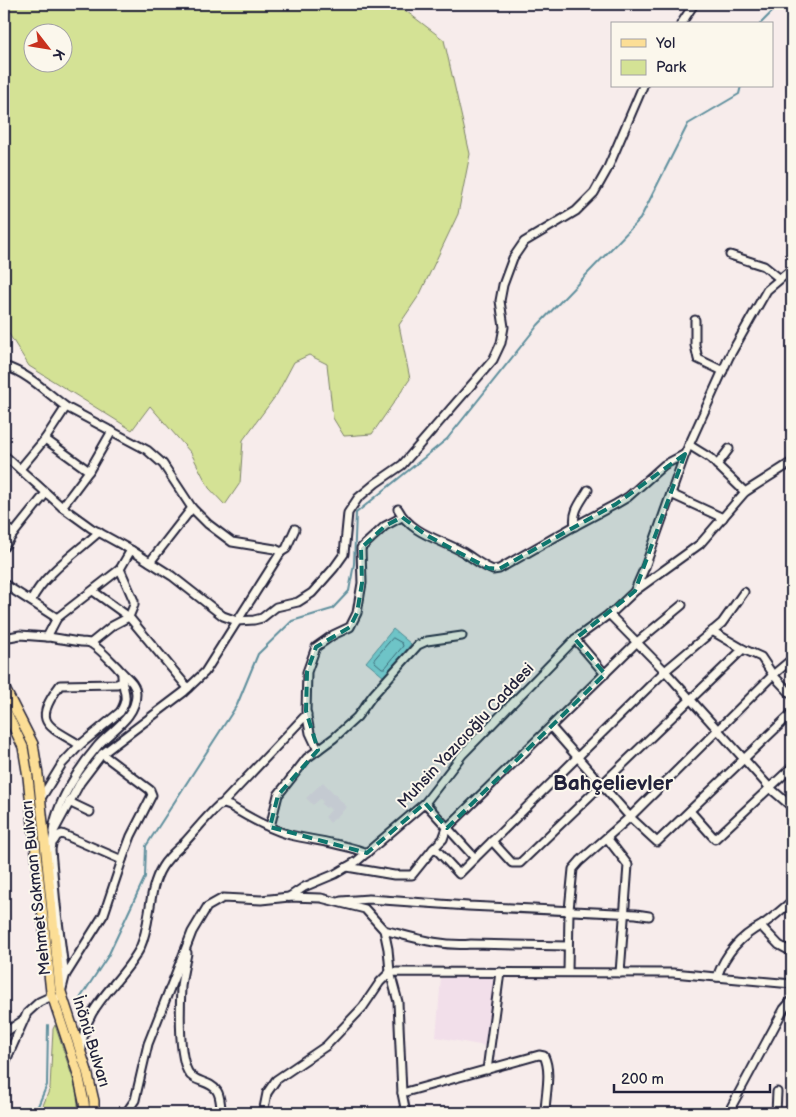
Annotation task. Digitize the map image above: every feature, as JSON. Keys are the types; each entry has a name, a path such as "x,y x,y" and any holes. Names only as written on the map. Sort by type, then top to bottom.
{"main road":[{"name":"Mehmet Sakman Bulvarı","path":"4,687 33,744 61,992"},
{"name":"Mehmet Sakman Bulvarı","path":"4,707 23,747 28,777 52,996"},
{"name":"İnönü Bulvarı","path":"61,992 82,1054 94,1101 94,1113"},
{"name":"İnönü Bulvarı","path":"52,996 78,1074 85,1113"}],"street":[{"path":"681,22 694,4"},
{"path":"4,455 62,507 99,532 172,576 223,616 237,621 254,620 262,618 276,607 298,602 312,593 344,554 348,513 358,498 402,465 493,360 501,343 504,327 500,301 502,285 513,258 524,242 576,211 594,193 607,170 641,88"},
{"path":"730,255 764,266 779,278"},
{"path":"635,591 685,454 723,371 767,290 792,269"},
{"path":"695,320 695,345 698,360 723,371"},
{"path":"4,366 16,369 28,376 66,407 147,450 163,464 192,508 208,524 232,542 275,549 281,552"},
{"path":"20,469 45,439 66,407"},
{"path":"62,507 89,471 112,431"},
{"path":"45,439 89,471"},
{"path":"689,445 710,458 745,492"},
{"path":"717,465 729,449"},
{"path":"398,509 402,517 426,535 453,547 493,570 499,569 604,511 628,496 664,465 685,454"},
{"name":"Muhsin Yazıcıoğlu Caddesi","path":"127,1113 135,1100 148,1044 186,945 207,907 223,898 261,900 288,897 304,886 335,874 367,853 425,803 462,755 575,639 609,614 635,591 700,544 745,492 792,462"},
{"path":"575,526 573,517 588,490"},
{"path":"4,546 46,492"},
{"path":"671,494 723,518"},
{"path":"150,562 192,508"},
{"path":"318,750 310,734 306,714 307,672 316,647 333,634 350,627 357,613 362,583 361,548 384,526 402,517"},
{"path":"4,527 14,533"},
{"path":"51,850 54,831 69,802 80,783 102,754 188,688 205,672 281,552 286,549 295,529"},
{"path":"31,601 36,591 50,575 99,532"},
{"path":"47,637 57,618 120,569 131,550"},
{"path":"91,642 112,626 129,617 134,605 120,569"},
{"path":"4,584 57,618"},
{"path":"92,591 129,617 188,688"},
{"path":"433,849 435,848 459,874 665,671 722,623 744,592"},
{"path":"347,867 394,875 412,875 443,839 447,828 636,643 682,605"},
{"path":"609,614 665,671 770,788 792,807"},
{"path":"712,631 761,657 792,696"},
{"path":"4,638 20,635 91,642 132,682 136,693 134,706 119,727 97,746 84,763 67,792 53,823 51,850 65,977"},
{"path":"270,826 278,795 307,758 334,738 357,717 418,645 427,641 462,636"},
{"path":"575,639 605,674"},
{"path":"492,841 512,863 520,863 743,649"},
{"path":"568,972 569,910 573,869 630,817 717,730 792,659"},
{"path":"40,800 62,764 80,745 120,712 124,706 126,696 122,674"},
{"path":"80,745 49,726 44,717 44,712 50,698 60,685 117,684 122,682"},
{"path":"551,727 630,817 657,842 792,713"},
{"path":"82,1054 82,1042 92,1015 140,946 150,908 152,889 160,871 204,820 219,805 222,805 306,714"},
{"path":"61,992 65,977 104,914 131,836 152,795 150,790 102,754"},
{"path":"690,810 715,839 792,767"},
{"path":"69,802 90,812"},
{"path":"425,803 475,858"},
{"path":"222,805 230,806 290,834 339,844 367,853"},
{"path":"51,850 57,836 62,834 122,860"},
{"path":"607,838 628,865 620,973"},
{"path":"288,897 321,898 366,909 384,930 390,972 398,1002 402,1093 406,1113"},
{"path":"333,901 369,899 468,906 625,913 649,916"},
{"path":"717,977 722,964 741,938 792,901"},
{"path":"760,926 779,945 792,952"},
{"path":"384,930 415,938 460,945 568,946"},
{"path":"186,945 181,987 180,1024 186,1067 189,1074 194,1078 211,1085 217,1091 222,1113"},
{"path":"263,1113 267,1094 276,1080 331,1040 356,1014 390,972 674,974 792,984"},
{"path":"487,1070 500,972"},
{"name":"Mehmet Sakman Bulvarı","path":"52,996 52,991 55,989 61,992"},
{"path":"4,1066 27,1013 38,1002 52,996"},
{"path":"728,1113 784,1008 792,1000"},
{"path":"4,1033 24,1020"},
{"path":"402,1093 539,1055 544,1056 546,1060 548,1079 545,1113"},
{"path":"776,1113 777,1092"}],"highlighted area":[{"path":"685,454 635,591 575,639 605,674 447,828 425,803 367,853 270,827 278,795 318,750 306,711 307,672 316,647 350,627 357,613 362,583 361,548 385,526 402,517 426,535 488,568 499,569 616,504"}],"shaded area":[{"path":"323,782 347,807 330,823 325,817 331,810 321,804 323,802 320,799 313,805 306,798"},
{"path":"490,977 494,981 485,1046 436,1037 441,978"}],"green space":[{"path":"4,4 401,4 402,8 444,40 470,154 458,214 420,294 399,325 410,379 372,434 344,436 333,418 327,364 309,355 294,362 277,394 243,440 240,483 225,505 209,488 191,453 150,406 132,430 29,366 4,326"},
{"path":"55,1025 76,1088 79,1113 40,1113 50,1088 53,1029"}],"water":[{"path":"393,629 411,644 384,677 366,662"}],"waterway":[{"path":"762,22 780,4"},
{"path":"77,1003 108,956 145,877 146,846 237,705 258,654 292,621 332,609 349,591 354,564 356,513 447,439 538,325 640,219 688,124 739,94 740,88"},
{"path":"35,1113 47,1085 48,1025"}],"district":[{"name":"Bahçelievler","path":"613,783"}]}
